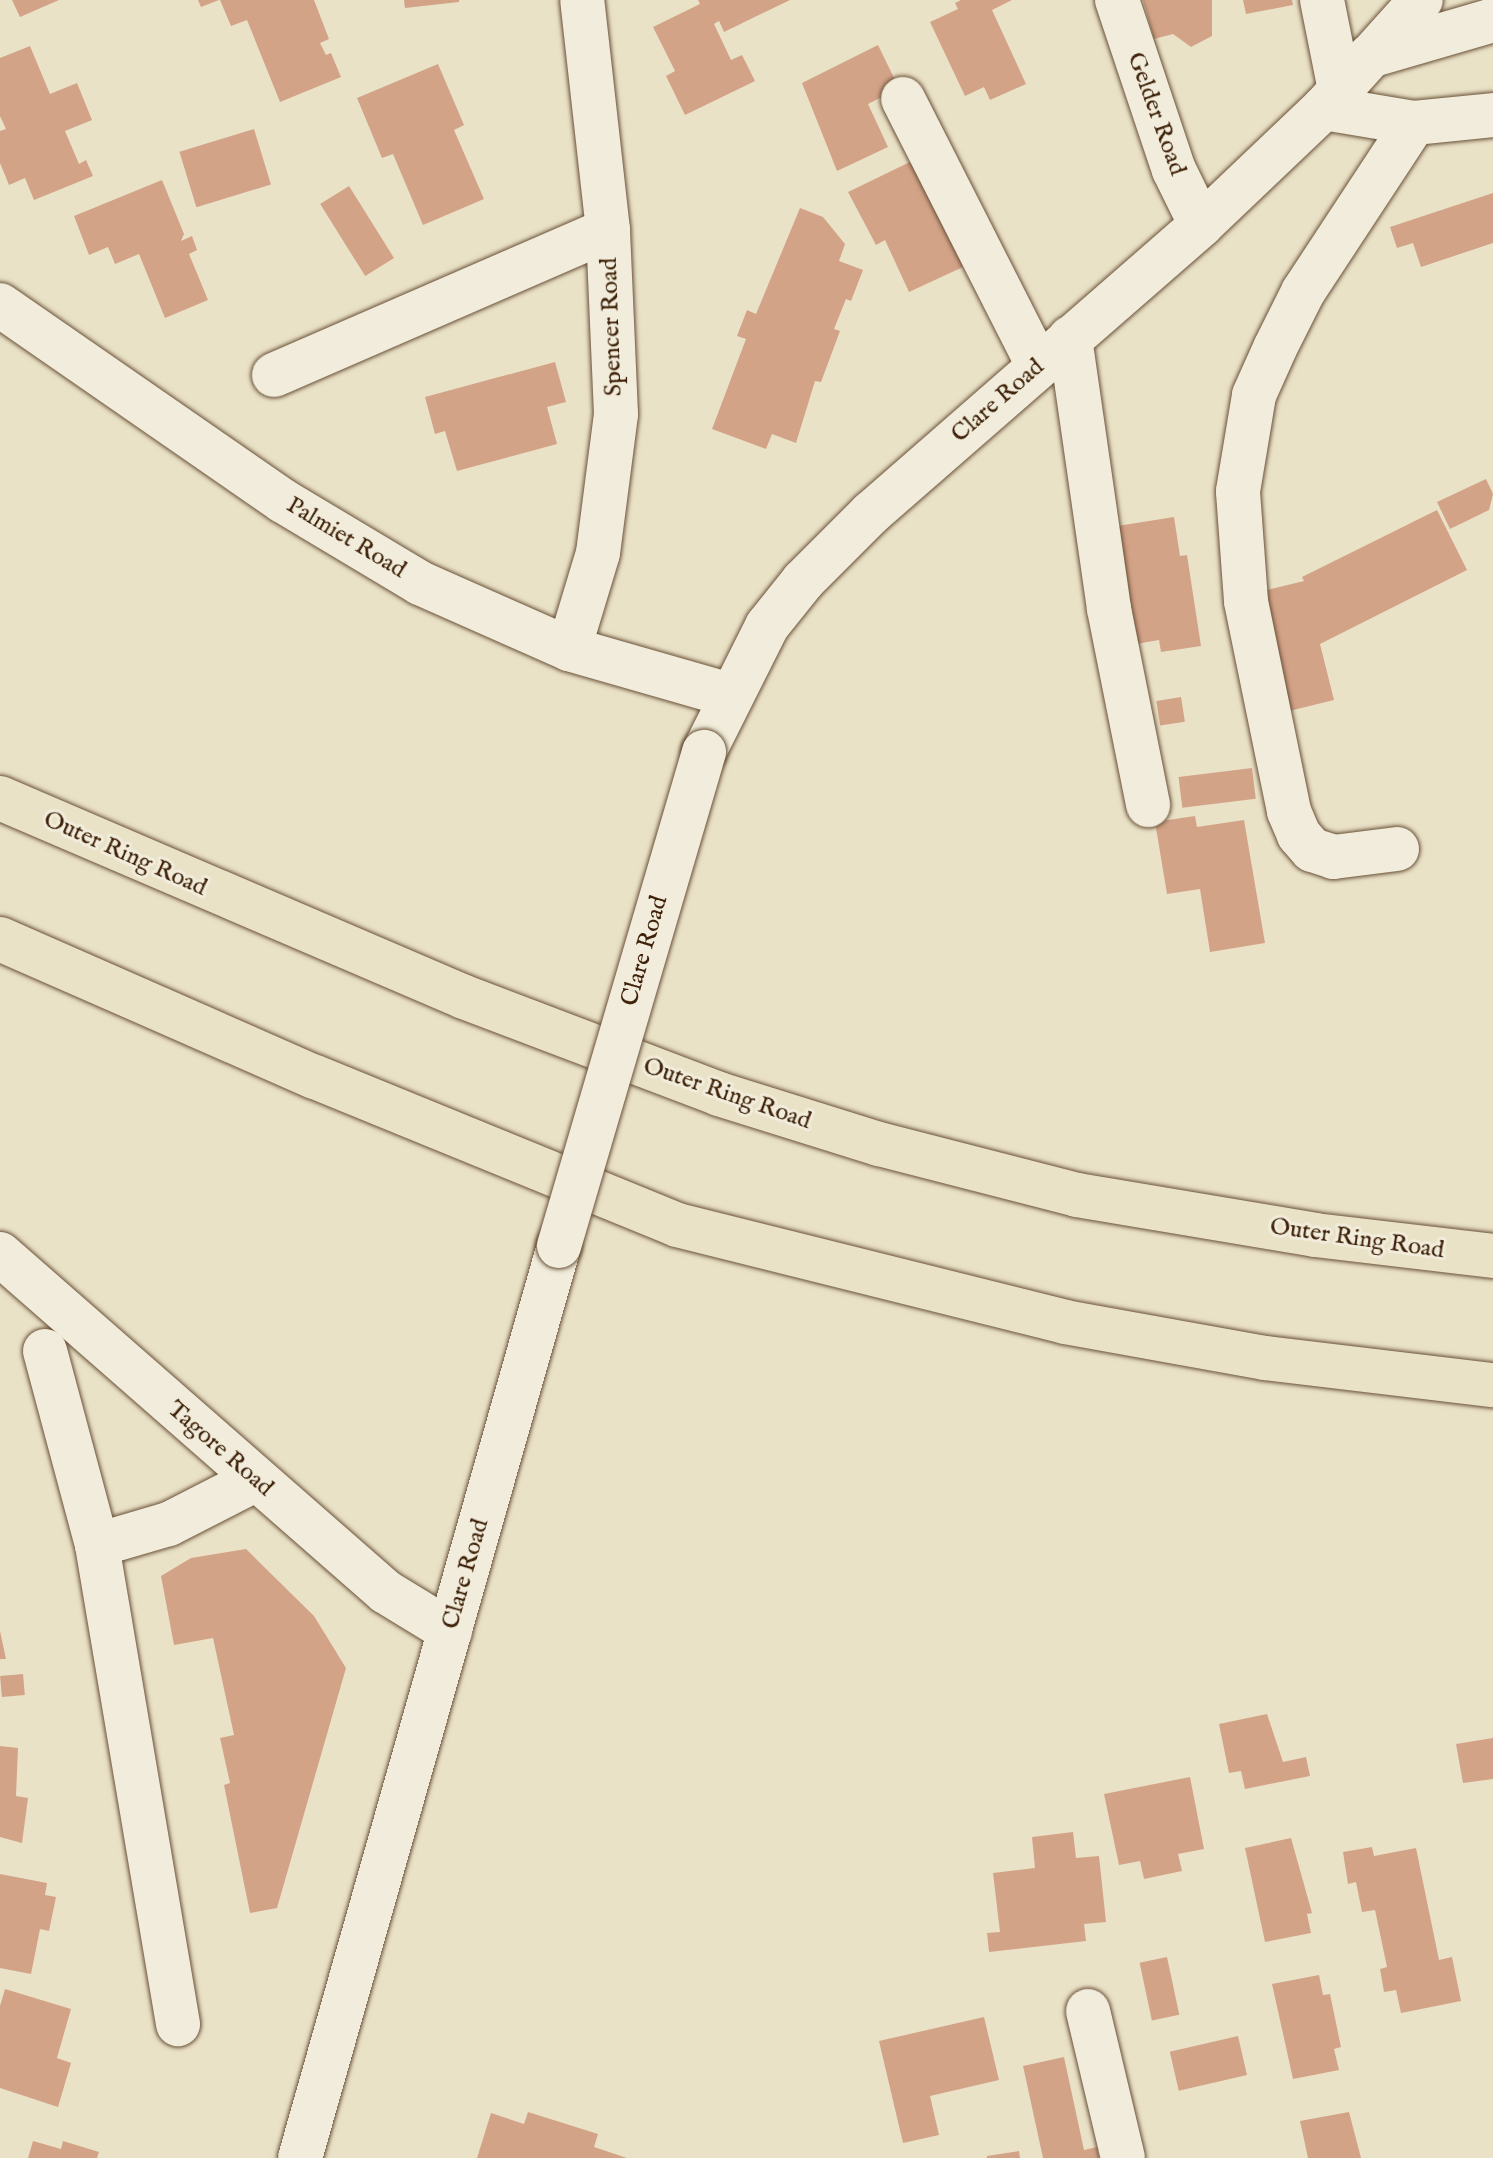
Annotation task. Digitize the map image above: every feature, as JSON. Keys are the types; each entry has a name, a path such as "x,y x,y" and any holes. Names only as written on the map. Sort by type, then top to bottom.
{"highway":[{"name":"Outer Ring Road","path":"0,798 450,992 719,1094 864,1140 1077,1195 1315,1235 1493,1256"},
{"path":"0,939 315,1077 677,1225 1065,1322 1265,1358 1493,1385"}],"street":[{"name":"Spencer Road","path":"569,649 586,601 610,486 616,414 608,230 582,0"},
{"name":"Gelder Road","path":"1117,0 1170,158 1201,225"},
{"path":"1322,0 1332,99 1414,123 1493,115"},
{"name":"Clare Road","path":"300,2158 704,752 729,695 767,626 803,581 871,513 1201,225 1332,99 1421,0"},
{"path":"1370,56 1493,20"},
{"path":"903,99 1054,351 1107,595 1148,805"},
{"path":"1397,849 1334,857 1312,850 1299,835 1282,782 1246,601 1238,491 1254,395 1275,348 1311,279 1414,123"},
{"path":"274,375 608,230"},
{"name":"Palmiet Road","path":"0,305 283,501 420,583 569,649 729,695"},
{"name":"Tagore Road","path":"0,1254 386,1592 450,1631"},
{"path":"45,1351 97,1545 178,2024"},
{"path":"97,1545 169,1524 255,1480"},
{"path":"1088,2011 1123,2158"}],"building":[{"path":"12,0 59,0 20,17"},
{"path":"198,0 219,0 201,7"},
{"path":"220,0 314,0 329,39 320,43 326,55 331,53 341,77 280,102 247,20 231,26"},
{"path":"404,0 459,0 459,2 405,8"},
{"path":"698,0 790,0 724,32 719,21 714,24 731,60 742,55 755,81 685,115 666,76 675,71 653,27 700,4"},
{"path":"961,0 1012,0 992,10 1026,84 990,100 984,87 965,96 930,22 958,9 955,3"},
{"path":"1143,0 1212,0 1212,36 1191,47 1173,34 1154,39"},
{"path":"1243,0 1292,0 1293,5 1246,14"},
{"path":"878,45 899,88 868,104 888,147 837,171 802,83"},
{"path":"30,46 50,94 77,83 92,120 65,131 79,164 86,160 93,176 34,200 25,178 9,185 0,163 0,131 6,129 0,116 0,58"},
{"path":"438,64 464,125 454,130 484,199 423,225 393,154 382,158 357,98"},
{"path":"254,129 271,184 196,207 179,152"},
{"path":"912,161 934,209 940,207 963,267 909,292 885,240 876,245 848,192"},
{"path":"162,180 184,234 181,241 192,236 197,250 189,254 208,300 165,318 139,254 115,264 108,247 89,255 74,216"},
{"path":"349,186 394,258 365,276 320,204"},
{"path":"1493,193 1493,243 1421,267 1413,243 1397,248 1390,227"},
{"path":"800,208 823,217 845,244 839,261 863,270 851,301 846,299 834,329 840,331 821,382 815,381 796,443 772,434 766,449 712,429 746,339 737,336 747,310 756,314"},
{"path":"555,362 566,402 547,407 557,444 457,471 445,431 435,434 425,397"},
{"path":"1486,479 1493,494 1489,510 1450,529 1437,502"},
{"path":"1437,510 1467,570 1320,644 1334,700 1289,711 1259,592 1304,581 1302,577"},
{"path":"1174,517 1180,556 1187,555 1201,646 1161,652 1159,640 1130,645 1105,528"},
{"path":"1181,697 1185,722 1160,726 1156,701"},
{"path":"1252,768 1256,799 1182,808 1179,777"},
{"path":"1195,816 1197,827 1244,820 1265,943 1210,952 1200,889 1167,894 1155,822"},
{"path":"246,1549 314,1616 346,1668 277,1908 250,1913 224,1785 230,1783 220,1738 234,1735 213,1638 174,1645 161,1576 191,1558"},
{"path":"0,1631 6,1659 0,1659"},
{"path":"23,1674 25,1695 2,1697 0,1676"},
{"path":"1267,1714 1283,1762 1306,1757 1310,1776 1245,1789 1241,1771 1229,1773 1219,1724"},
{"path":"1493,1738 1493,1779 1463,1783 1456,1744"},
{"path":"0,1746 18,1748 16,1796 28,1798 22,1843 0,1837"},
{"path":"1190,1777 1204,1849 1178,1854 1182,1871 1144,1879 1140,1861 1119,1865 1104,1794"},
{"path":"1073,1832 1076,1858 1099,1856 1106,1922 1084,1924 1086,1941 989,1952 987,1933 1000,1932 993,1873 1035,1868 1032,1837"},
{"path":"1291,1838 1312,1913 1307,1914 1311,1933 1265,1942 1245,1848"},
{"path":"1372,1847 1374,1856 1416,1848 1439,1960 1452,1957 1461,2001 1401,2013 1396,1990 1384,1992 1380,1969 1387,1967 1375,1910 1362,1912 1356,1882 1348,1884 1343,1852"},
{"path":"0,1874 47,1883 45,1895 56,1897 49,1931 40,1929 31,1974 0,1968"},
{"path":"1167,1957 1179,2015 1152,2021 1140,1963"},
{"path":"1319,1975 1323,1995 1330,1994 1341,2047 1334,2049 1339,2070 1293,2079 1272,1984"},
{"path":"5,1989 71,2009 57,2058 71,2063 58,2107 0,2088 0,2006"},
{"path":"984,2017 999,2080 930,2096 939,2135 903,2143 879,2041"},
{"path":"1238,2036 1247,2075 1179,2091 1170,2052"},
{"path":"1064,2057 1084,2150 1097,2147 1099,2158 1043,2158 1023,2066"},
{"path":"528,2112 598,2134 594,2147 627,2158 477,2158 491,2113 524,2124"},
{"path":"1349,2112 1361,2158 1308,2158 1300,2121"},
{"path":"33,2141 61,2149 63,2141 99,2152 97,2158 28,2158"},
{"path":"1019,2151 1020,2158 987,2158 987,2156"}]}
